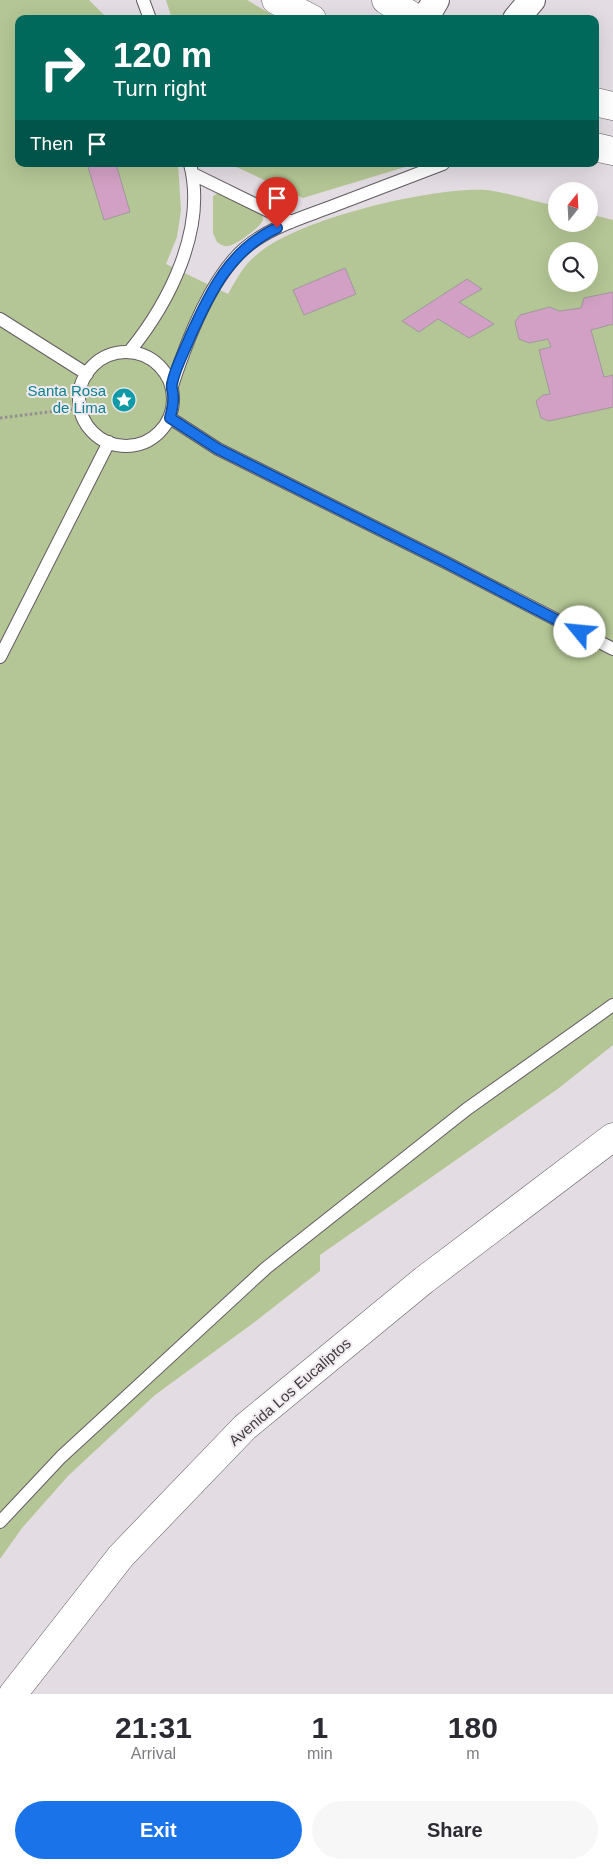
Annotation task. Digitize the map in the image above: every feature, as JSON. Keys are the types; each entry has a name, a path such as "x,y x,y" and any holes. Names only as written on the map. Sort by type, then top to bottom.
{"street":[{"path":"276,0 304,15"},
{"path":"386,0 410,15"},
{"path":"427,15 436,0"},
{"path":"519,15 532,0"},
{"path":"599,103 613,106"},
{"path":"599,148 613,151"},
{"name":"Avenida Los Eucaliptos","path":"13,1694 121,1556 245,1427 424,1280 613,1137"}],"lane":[{"path":"144,0 149,15"},
{"path":"172,386 165,372 156,362 142,355 128,352 116,353 104,357 94,364 87,374 81,385 79,396 80,408 86,422 96,434 109,442 123,446 138,444 151,439 162,430 170,418 173,402 172,386 179,362 208,297 230,264 244,250 264,235 291,222 435,167"},
{"path":"192,169 291,222"},
{"path":"128,352 147,330 187,252 194,223 192,169"},
{"path":"0,319 87,374"},
{"path":"170,418 218,449 454,566 613,649"},
{"path":"0,657 109,442"},
{"path":"0,1522 61,1457 266,1268 467,1109 613,1005"}],"path":[{"path":"0,418 80,408"}],"green space":[{"path":"0,0 89,0 104,15 15,15 15,167 178,167 181,210 177,237 166,264 228,294 249,262 280,239 336,217 402,199 463,190 486,190 503,193 548,204 548,232 598,232 598,216 613,220 613,1045 559,1088 320,1255 320,1271 252,1324 155,1395 68,1476 22,1528 0,1559"},
{"path":"166,0 247,0 272,15 171,15"},
{"path":"236,167 405,167 303,198"},
{"path":"218,193 261,212 263,218 261,223 242,240 228,246 217,242 213,233 213,196"}],"building":[{"path":"88,167 117,167 130,212 104,220"},
{"path":"345,268 356,294 304,315 293,290"},
{"path":"467,279 482,289 459,302 494,324 469,338 438,319 419,332 402,321"},
{"path":"613,292 613,324 591,330 604,377 613,375 613,407 549,421 541,418 536,401 543,395 550,394 539,350 551,347 548,339 529,343 519,339 515,322 520,315 550,307 559,311 581,308 584,298"}],"place":[{"name":"Santa Rosa de Lima","path":"124,400"}],"route":[{"path":"277,228 244,250 230,264 208,297 179,362 172,386 174,396 170,418 218,449 445,562 580,632"}]}
